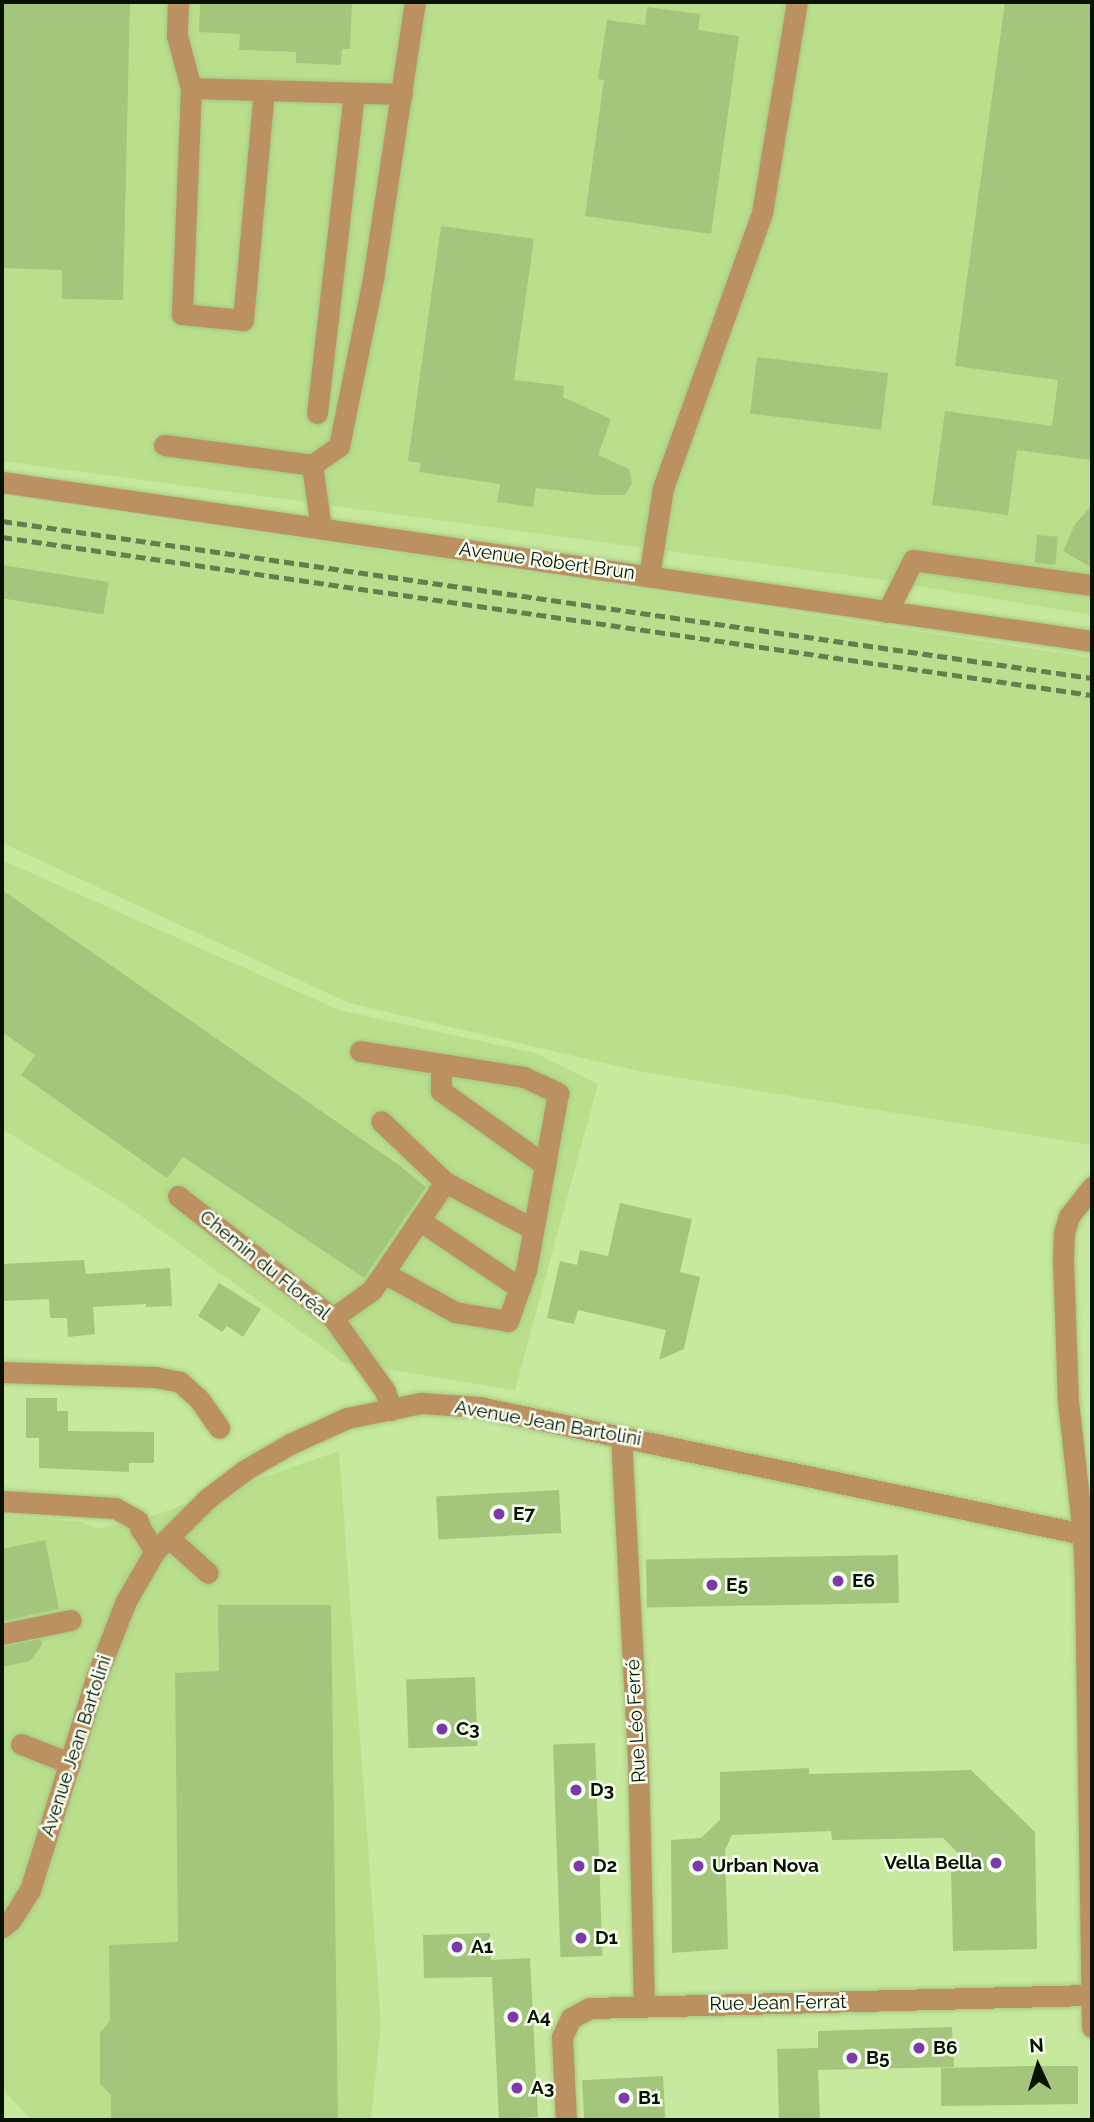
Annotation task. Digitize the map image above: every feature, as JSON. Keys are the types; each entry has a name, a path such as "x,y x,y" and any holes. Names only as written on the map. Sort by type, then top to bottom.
{"street":[{"path":"178,2 177,36 191,88 182,314 243,320 264,90"},
{"path":"164,445 312,465 339,446 373,279 415,2"},
{"path":"649,576 663,488 762,214 797,2"},
{"path":"191,88 402,94"},
{"path":"317,413 354,93"},
{"path":"312,465 321,528"},
{"name":"Avenue Robert Brun","path":"2,482 1092,641"},
{"path":"887,612 913,560 1092,585"},
{"path":"360,1051 524,1077 558,1093 533,1229 520,1288 508,1321 455,1312 384,1273"},
{"path":"441,1064 441,1091 545,1165"},
{"path":"381,1121 445,1182 533,1229"},
{"path":"333,1318 372,1290 445,1182"},
{"path":"1091,1188 1069,1216 1064,1232 1063,1260 1068,1401 1088,1535 1092,2027"},
{"name":"Chemin du Floréal","path":"178,1196 333,1318 385,1391 391,1410"},
{"path":"419,1220 520,1288"},
{"path":"2,1372 155,1377 180,1382 199,1399 219,1428"},
{"name":"Avenue Jean Bartolini","path":"5,1928 30,1890 97,1675 126,1601 162,1544 208,1498 245,1470 290,1444 347,1418 421,1403 479,1407 1088,1535"},
{"name":"Rue Léo Ferré","path":"621,1436 638,1761 644,2007"},
{"path":"2,1500 115,1508 138,1521 139,1528 208,1573"},
{"path":"2,1634 71,1620"},
{"path":"21,1744 70,1763"},
{"name":"Rue Jean Ferrat","path":"566,2120 562,2037 571,2018 590,2008 1091,1995"}],"shaded area":[{"path":"2,2 1092,2 1092,615 875,579 2,461"},
{"path":"2,497 441,559 1092,658 1092,1145 638,1071 349,1003 2,843"},
{"path":"2,860 339,1010 535,1053 598,1084 515,1390 343,1362 127,1206 2,1129"},
{"path":"339,1451 381,2024 371,2120 32,2120 2,2089 2,1515 82,1522 98,1528 138,1521"}],"building":[{"path":"2,2 130,2 123,300 62,299 62,270 2,268"},
{"path":"200,2 352,2 350,49 342,49 341,65 296,63 296,52 239,50 240,34 199,32"},
{"path":"1005,2 1092,2 1092,460 1017,450 1008,515 932,505 945,411 1052,426 1058,380 955,366"},
{"path":"647,7 700,14 698,30 739,36 711,234 585,216 604,80 598,79 607,20 645,25"},
{"path":"441,226 534,239 514,380 564,386 563,397 611,419 598,455 629,469 632,483 625,495 597,495 536,488 533,507 497,502 500,484 419,472 421,463 408,461"},
{"path":"757,357 888,373 881,430 750,414"},
{"path":"1092,505 1092,568 1063,551 1075,524"},
{"path":"1037,535 1058,537 1055,565 1035,563"},
{"path":"2,565 109,582 104,614 2,598"},
{"path":"2,890 399,1165 426,1187 364,1278 183,1157 167,1178 21,1075 35,1055 2,1032"},
{"path":"620,1203 692,1219 680,1272 700,1277 684,1349 659,1360 666,1330 578,1310 574,1324 547,1318 560,1261 577,1265 580,1250 608,1256"},
{"path":"84,1260 86,1274 170,1268 172,1306 146,1307 146,1304 93,1307 95,1334 68,1337 67,1318 50,1318 49,1299 2,1301 2,1264"},
{"path":"219,1283 261,1309 243,1337 227,1326 222,1332 198,1316"},
{"path":"26,1398 57,1398 57,1411 68,1411 68,1431 154,1432 154,1463 129,1463 129,1472 39,1468 39,1438 26,1438"},
{"name":"E7","path":"559,1490 561,1533 438,1539 436,1496"},
{"path":"45,1540 59,1609 2,1621 2,1549"},
{"path":"898,1555 899,1603 647,1607 646,1559"},
{"path":"218,1605 331,1605 338,2120 111,2120 111,2095 100,2084 100,2033 110,2021 109,1945 178,1942 175,1673 219,1671"},
{"path":"41,1639 42,1645 30,1661 2,1667 2,1647"},
{"name":"C3","path":"475,1677 477,1746 408,1748 406,1679"},
{"path":"595,1743 602,1956 560,1957 553,1744"},
{"name":"Vella Bella","path":"809,1768 809,1774 971,1770 1035,1832 1037,1949 953,1951 951,1868 962,1857 943,1838 832,1840 831,1831 732,1835 725,1850 728,1949 672,1953 671,1840 701,1838 720,1820 720,1772"},
{"path":"490,1933 491,1960 530,1958 538,2117 499,2120 492,1977 424,1978 423,1935"},
{"path":"952,2027 954,2067 818,2070 820,2120 779,2120 777,2049 818,2048 818,2031"},
{"path":"1078,2066 1078,2104 941,2106 941,2068"},
{"name":"B1","path":"663,2076 665,2118 584,2120 582,2080"}],"railway":[{"path":"2,521 1092,678"},
{"path":"2,537 1092,695"}],"place":[{"name":"E7","path":"499,1514"},
{"name":"E6","path":"838,1581"},
{"name":"E5","path":"712,1585"},
{"name":"C3","path":"442,1729"},
{"name":"D3","path":"576,1790"},
{"name":"Vella Bella","path":"996,1863"},
{"name":"D2","path":"579,1866"},
{"name":"Urban Nova","path":"698,1866"},
{"name":"D1","path":"581,1938"},
{"name":"A1","path":"457,1947"},
{"name":"A4","path":"513,2017"},
{"name":"B6","path":"919,2048"},
{"name":"B5","path":"852,2058"},
{"name":"A3","path":"517,2088"},
{"name":"B1","path":"624,2098"}]}
